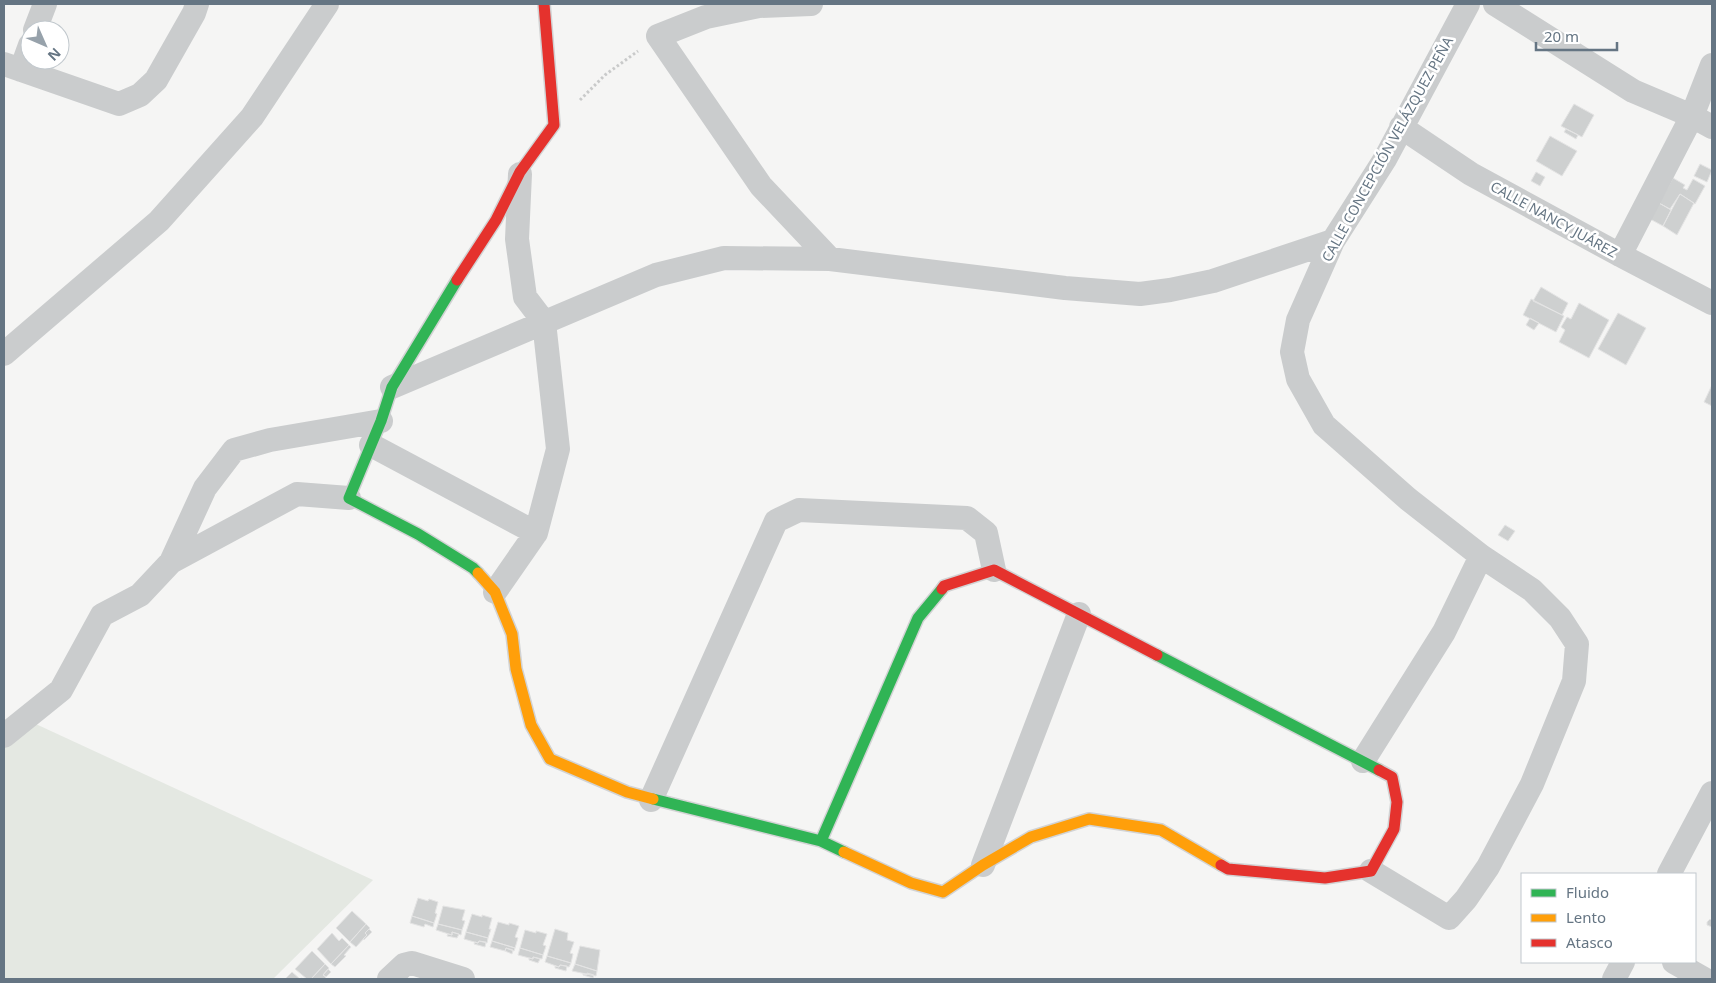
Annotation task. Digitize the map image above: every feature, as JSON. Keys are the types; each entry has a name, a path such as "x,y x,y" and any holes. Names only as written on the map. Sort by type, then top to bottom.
{"street":[{"path":"39,20 45,4"},
{"path":"20,57 12,67 119,104 140,95 156,80 197,4"},
{"path":"4,354 159,221 252,117 327,4"},
{"path":"349,498 381,421 392,387 451,288 496,220 520,172 554,125 544,4"},
{"path":"811,4 760,6 706,17 658,36 761,186 830,259"},
{"name":"CALLE CONCEPCIÓN VELÁZQUEZ PEÑA","path":"1468,4 1385,159 1333,241 1298,320 1292,352 1298,379 1324,425 1408,499 1482,556"},
{"path":"1495,4 1633,90 1702,121"},
{"path":"1620,255 1702,121 1712,65"},
{"name":"CALLE NANCY JUÁREZ","path":"1401,127 1471,174 1712,303"},
{"path":"495,592 536,533 558,450 544,322 525,298 517,239 520,172"},
{"path":"392,387 656,274 724,258 830,259 1065,288 1140,294 1212,281 1333,241"},
{"path":"172,562 205,488 234,450 270,440 381,421"},
{"path":"371,445 536,533"},
{"path":"4,736 61,690 102,615 140,595 172,562 297,494 349,498 418,534 473,568 495,592 512,634 516,668 531,725 550,759 627,792 651,800 821,841 911,882 943,892 983,865 1031,838 1089,819 1161,830 1228,869 1251,873 1325,878 1370,871 1449,918 1466,899 1488,867 1532,784 1574,681 1577,644 1560,618 1532,590 1482,556 1444,632 1363,761"},
{"path":"651,800 776,521 799,510 967,518 986,533 994,570"},
{"path":"821,841 918,618 944,586 994,570 1392,776 1396,802 1394,829 1370,871"},
{"path":"983,865 1079,614"},
{"path":"1670,873 1712,794"},
{"path":"389,979 404,965 412,963 463,979"},
{"path":"1614,979 1622,963"},
{"path":"1676,963 1704,979"}],"path":[{"path":"554,125 605,75 658,36"}],"shaded area":[{"path":"25,719 373,880 273,979 4,979 4,736"}],"building":[{"path":"1574,104 1594,115 1582,137 1561,126"},
{"path":"1566,129 1578,135 1576,139 1564,132"},
{"path":"1550,136 1577,151 1562,176 1536,161"},
{"path":"1700,164 1712,170 1707,182 1694,176"},
{"path":"1536,172 1545,177 1540,186 1531,181"},
{"path":"1673,178 1685,185 1683,188 1687,190 1693,179 1705,186 1695,204 1680,194 1670,209 1659,203"},
{"path":"1680,194 1694,203 1677,235 1663,226"},
{"path":"1659,203 1671,210 1663,226 1650,219"},
{"path":"1541,287 1568,303 1562,315 1533,301"},
{"path":"1531,299 1564,316 1556,332 1523,315"},
{"path":"1579,303 1609,320 1589,358 1559,342 1565,330 1561,327 1567,317 1571,319"},
{"path":"1618,313 1646,328 1626,365 1598,349"},
{"path":"1530,318 1539,323 1534,330 1526,325"},
{"path":"1712,385 1712,406 1704,402"},
{"path":"1505,525 1515,531 1508,541 1498,535"},
{"path":"418,898 438,902 434,923 412,916"},
{"path":"443,906 465,910 462,920 465,921 462,930 438,924"},
{"path":"352,911 366,924 350,942 336,928"},
{"path":"472,914 492,918 488,938 466,932"},
{"path":"412,916 434,923 433,927 425,924 424,927 410,923"},
{"path":"1710,919 1712,921 1712,927 1707,925"},
{"path":"498,922 519,926 515,937 518,938 515,948 492,941"},
{"path":"366,924 370,928 365,933 367,935 356,947 350,942"},
{"path":"438,924 462,930 461,935 452,932 452,935 436,930"},
{"path":"369,929 372,932 364,940 367,935 365,933"},
{"path":"555,929 568,933 567,940 574,942 570,953 573,954 571,963 547,956"},
{"path":"525,930 547,934 543,945 546,946 543,955 520,948"},
{"path":"452,932 459,934 457,938 447,936 448,934 452,935"},
{"path":"466,932 488,938 487,943 479,941 478,943 464,939"},
{"path":"332,933 339,941 342,938 349,945 331,964 317,949"},
{"path":"479,941 486,942 485,947 474,944"},
{"path":"492,941 515,948 514,951 506,948 505,951 490,947"},
{"path":"349,945 351,947 344,955 346,956 335,967 331,964"},
{"path":"580,946 600,950 597,971 575,964"},
{"path":"506,948 513,950 512,954 505,951"},
{"path":"520,948 543,955 542,959 518,955"},
{"path":"312,951 325,964 311,979 307,979 295,969"},
{"path":"547,956 571,963 569,967 560,965 559,967 545,962"},
{"path":"533,957 540,959 538,963 529,960 529,958 533,959"},
{"path":"325,964 329,968 323,975 326,977 324,979 311,979"},
{"path":"575,964 597,971 596,976 572,971"},
{"path":"560,965 567,966 566,971 555,968 555,966 559,967"},
{"path":"328,969 331,972 326,977 323,975"},
{"path":"292,972 300,979 285,979"},
{"path":"587,973 594,975 593,978 583,975 587,975"}],"traffic: fast":[{"path":"457,280 392,387 381,421 349,498 418,534 478,573"},
{"path":"821,841 918,618 942,589"},
{"path":"1157,655 1379,770"},
{"path":"653,799 821,841 844,852"}],"traffic: slow":[{"path":"478,573 495,592 512,634 516,669 531,725 550,759 627,792 653,799"},
{"path":"844,852 911,883 943,892 983,865 1031,837 1089,819 1161,830 1221,865"}],"traffic: jam":[{"path":"457,280 496,220 520,172 554,125 544,4"},
{"path":"942,589 944,586 994,570 1157,655"},
{"path":"1221,865 1228,869 1325,878 1371,871 1394,829 1397,802 1392,777 1379,770"}]}
